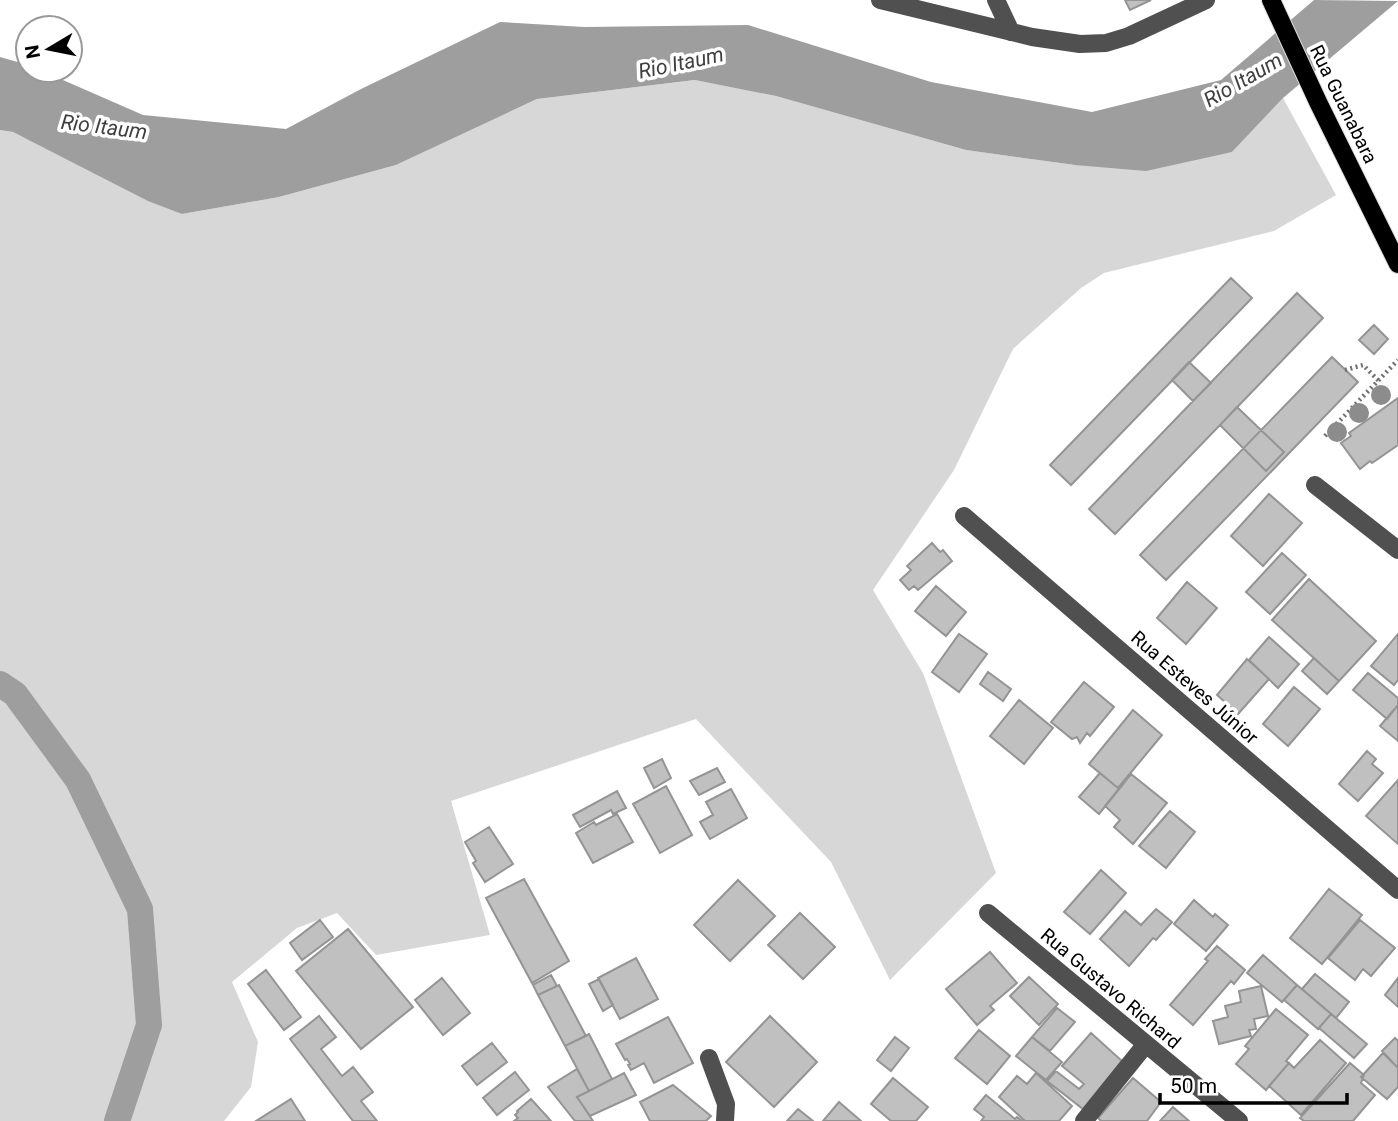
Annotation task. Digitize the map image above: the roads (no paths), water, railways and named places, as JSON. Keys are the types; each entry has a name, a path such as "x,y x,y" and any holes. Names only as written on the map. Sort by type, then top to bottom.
{"main road":[{"name":"Rua Guanabara","path":"1271,0 1398,264"}],"street":[{"path":"880,0 1011,32 1080,44 1106,43 1129,36 1206,0"},
{"path":"996,0 1011,32"},
{"path":"1315,485 1398,550"},
{"name":"Rua Esteves Júnior","path":"964,516 1398,890"},
{"name":"Rua Gustavo Richard","path":"988,914 1239,1121"},
{"path":"1084,1121 1146,1044"},
{"path":"709,1058 726,1104 724,1121"}],"water":[{"name":"Rio Itaum","path":"1314,0 1398,1 1283,98 1232,152 1146,171 1075,165 966,150 776,96 695,80 537,99 396,165 279,197 182,214 148,201 13,132 0,130 0,57 14,61 14,84 72,84 143,115 286,129 361,89 500,22 584,27 748,25 931,82 1092,112 1221,80"}],"waterway":[{"path":"0,684 15,694 78,780 140,909 149,1025 117,1121"}]}
